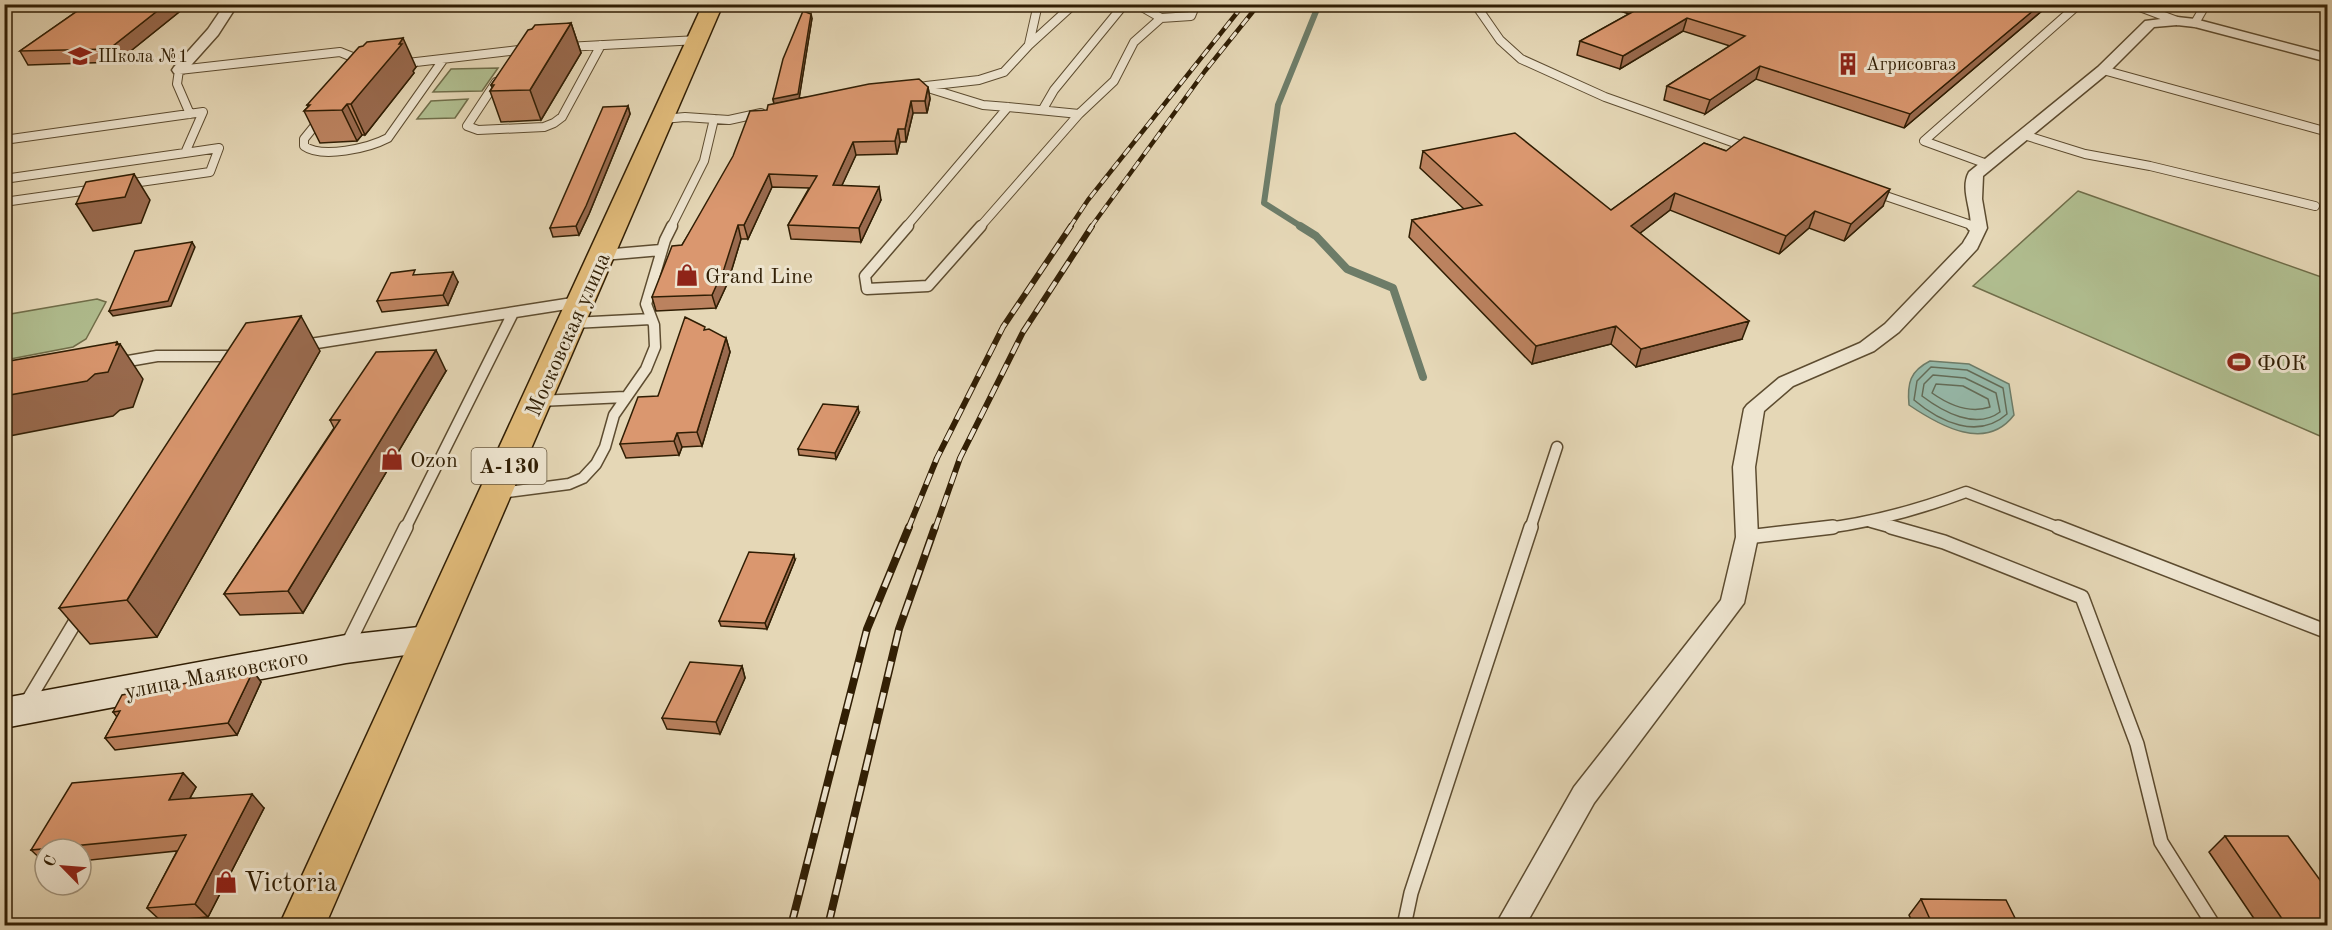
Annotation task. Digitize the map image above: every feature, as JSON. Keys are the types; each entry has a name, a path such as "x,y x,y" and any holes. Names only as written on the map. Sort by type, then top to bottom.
{"main road":[{"name":"Московская улица","path":"302,926 713,4"}],"street":[{"path":"179,70 213,32 232,4"},
{"path":"1509,926 1584,795 1732,603 1747,537 1744,467 1754,408 1786,382 1867,347 1892,328 1971,245 1979,228 1974,199 1975,174 2103,70 2150,24 2186,22 2328,58"},
{"name":"улица Маяковского","path":"14,711 346,649 428,639"}],"lane":[{"path":"1029,45 1038,4"},
{"path":"922,86 979,80 1004,72 1029,45 1074,4"},
{"path":"1043,109 1054,90 1122,7 1142,6 1161,18 1191,16 1196,4"},
{"path":"1475,4 1500,40 1521,59 1605,97 1761,152"},
{"path":"1987,165 1924,141 2079,4"},
{"path":"2132,4 2186,22 2206,4"},
{"path":"1008,107 865,276 867,289 928,286 1079,114 1113,81 1125,63 1134,42 1161,18"},
{"path":"554,48 698,40"},
{"path":"499,78 467,126 478,130 544,127 562,117 601,45"},
{"path":"386,65 530,49"},
{"path":"512,59 519,50"},
{"path":"190,114 177,84 179,70 340,52 355,57 364,68"},
{"path":"326,112 304,139 304,146 311,151 364,149 376,145 388,138 442,60"},
{"path":"356,76 364,68 375,66"},
{"path":"2103,70 2328,132"},
{"path":"906,85 916,84 983,105 1079,114"},
{"path":"4,140 203,112 185,153"},
{"path":"663,119 729,120 770,112"},
{"path":"496,494 556,487 583,478 596,464 605,447 614,415 646,369 655,347 656,336 646,304 661,250 704,161 714,119"},
{"path":"2024,135 2085,154 2150,166 2315,206"},
{"path":"4,179 219,148 210,172 118,185"},
{"path":"4,202 107,187"},
{"path":"1861,187 1979,228"},
{"path":"603,255 661,250"},
{"path":"290,348 513,313 577,312 651,319"},
{"path":"346,649 513,313"},
{"path":"110,364 157,357 235,359"},
{"path":"538,401 625,398"},
{"path":"1404,926 1411,893 1557,447"},
{"path":"1747,537 1803,532 1870,521 1914,511 1966,492 2328,632"},
{"path":"1870,521 1944,542 2082,597 2137,744 2161,842 2214,926"},
{"path":"14,711 83,608"}],"shaded area":[{"path":"498,68 482,91 433,92 451,69"},
{"path":"468,99 455,118 417,119 431,101"},
{"name":"ФОК","path":"2078,191 2327,279 2327,439 1973,286"},
{"path":"97,299 106,302 86,339 73,347 5,360 5,315"}],"water":[{"path":"1930,361 1969,364 2009,384 2014,415 2003,426 1990,432 1977,434 1948,427 1921,413 1909,405 1909,384 1918,369"}],"building":[{"path":"80,4 166,4 109,49 20,51 80,9"},
{"name":"Агрисовгаз","path":"1644,4 2041,4 1910,114 1760,66 1710,100 1667,86 1745,36 1687,18 1623,56 1580,41"},
{"path":"803,11 811,14 798,94 773,99 783,59"},
{"path":"571,23 530,90 490,91 494,85 491,85 528,30 535,25"},
{"path":"403,38 399,44 402,44 351,104 347,104 342,110 304,111 359,47 367,42"},
{"path":"919,79 928,87 925,101 911,101 905,129 898,129 895,141 853,142 833,185 879,187 859,228 788,225 817,176 769,174 744,225 738,225 724,269 712,295 652,297 672,246 682,245 733,156 750,111 767,110 768,105 869,84"},
{"path":"628,106 576,226 550,228 603,107"},
{"path":"1515,133 1611,210 1704,143 1726,151 1744,137 1890,189 1851,224 1815,211 1786,236 1675,193 1631,226 1749,321 1641,349 1616,326 1536,346 1412,220 1482,205 1423,151"},
{"path":"134,174 125,197 76,204 86,182"},
{"path":"192,242 168,301 109,311 135,251"},
{"path":"415,270 413,275 453,272 443,295 377,301 391,273"},
{"path":"301,316 127,600 59,608 246,323"},
{"path":"685,317 705,327 704,330 709,329 726,338 697,432 677,433 674,441 620,444 638,397 658,396"},
{"path":"117,342 116,345 120,344 108,372 95,374 87,381 4,396 4,362"},
{"path":"436,350 288,591 224,594 340,420 330,420 376,352"},
{"path":"823,404 858,407 835,453 798,449"},
{"path":"749,552 794,555 765,623 719,621"},
{"path":"690,662 742,666 716,722 662,718"},
{"path":"253,671 228,723 105,738 120,711 113,712 122,695"},
{"path":"183,773 169,800 252,794 195,904 147,908 186,835 93,844 93,837 39,837 72,783"},
{"path":"2225,836 2288,836 2328,891 2328,926 2287,926"},
{"path":"1921,899 2006,900 2019,926 1933,926"}],"waterway":[{"path":"1302,227 1264,203 1278,105 1319,4"},
{"path":"1300,226 1316,236 1347,269 1393,288 1423,377"}],"railway":[{"path":"1070,227 1088,200 1244,4"},
{"path":"1091,227 1205,71 1259,4"},
{"path":"908,529 937,458 1003,327 1071,226"},
{"path":"935,529 960,458 1023,332 1092,226"},
{"path":"791,926 867,629 909,527"},
{"path":"828,926 899,629 935,527"}],"place":[{"name":"Школа №1","path":"80,56"},
{"name":"Агрисовгаз","path":"1848,64"},
{"name":"Grand Line","path":"687,275"},
{"name":"ФОК","path":"2239,362"},
{"name":"Ozon","path":"392,459"},
{"name":"Victoria","path":"226,882"}]}
